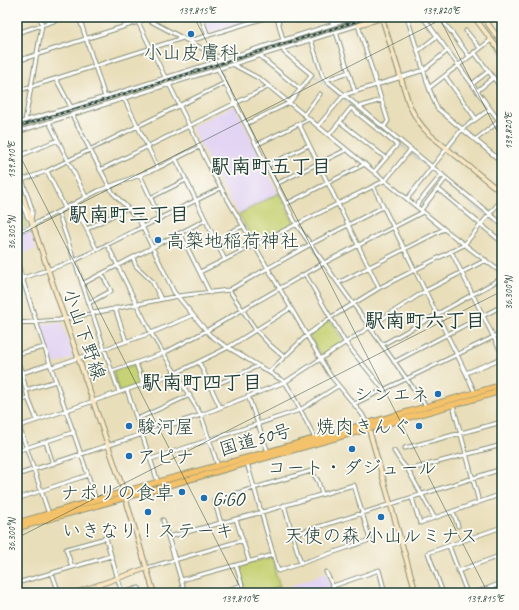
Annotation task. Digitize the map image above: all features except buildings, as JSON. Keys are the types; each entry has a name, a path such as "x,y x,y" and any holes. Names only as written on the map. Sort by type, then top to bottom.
{"highway":[{"name":"国道50号","path":"17,528 247,463 368,426 426,406 502,385"},
{"name":"国道50号","path":"17,523 315,438 453,405 502,391"}],"street":[{"path":"25,121 42,25 40,17"},
{"path":"17,33 66,17"},
{"path":"79,17 104,97"},
{"path":"143,17 148,18 222,59"},
{"path":"201,17 208,36"},
{"path":"190,41 268,17"},
{"path":"277,17 283,40"},
{"path":"331,17 333,24"},
{"path":"17,123 356,17"},
{"path":"17,132 383,17 414,116 425,130 502,193"},
{"path":"407,17 429,88 437,108 502,162"},
{"path":"423,17 490,109 500,120 502,125"},
{"path":"426,22 434,17"},
{"path":"440,17 469,56"},
{"path":"474,17 502,54"},
{"path":"482,17 502,43"},
{"path":"487,22 494,17"},
{"path":"17,61 148,18"},
{"path":"138,22 165,77"},
{"path":"358,25 388,121 384,127"},
{"path":"466,31 480,48"},
{"path":"336,32 355,92"},
{"path":"418,51 437,36"},
{"path":"17,91 183,38"},
{"path":"311,40 323,77 326,80 502,224"},
{"path":"429,88 491,40"},
{"path":"246,124 289,103 312,75 284,52 283,48"},
{"path":"318,126 344,95 424,70 447,51"},
{"path":"474,52 502,89"},
{"path":"261,56 300,89"},
{"path":"234,64 260,79 384,181 464,245 502,273"},
{"path":"218,69 296,224 426,406"},
{"path":"472,84 489,71"},
{"path":"326,80 348,72"},
{"path":"445,76 476,119"},
{"path":"477,91 493,78"},
{"path":"56,79 71,107"},
{"path":"22,180 47,171 225,83"},
{"path":"169,84 199,148 254,245 330,375 362,414 368,426 416,593"},
{"path":"100,170 268,87"},
{"path":"304,115 320,94"},
{"path":"124,98 158,168"},
{"path":"359,107 382,100"},
{"path":"329,135 351,108 397,145 374,172"},
{"path":"407,199 462,129 490,109"},
{"path":"72,115 89,150 113,193 138,220 178,296 206,331 227,348 285,382 315,438"},
{"path":"256,145 309,119"},
{"path":"475,140 500,120"},
{"path":"49,122 86,197"},
{"path":"340,122 386,158"},
{"path":"299,124 379,288"},
{"path":"17,157 58,140"},
{"path":"267,166 309,145"},
{"path":"17,232 29,228 109,186 158,168 199,148"},
{"path":"200,272 384,181 411,149"},
{"path":"276,184 346,150"},
{"path":"176,159 225,260"},
{"path":"17,164 32,209 31,219 28,218 19,203 17,194"},
{"path":"286,204 365,164"},
{"path":"47,171 65,208"},
{"path":"416,206 442,174"},
{"path":"140,175 160,218"},
{"path":"112,371 164,353 206,331 324,263 393,228 422,211 446,178"},
{"name":"小山下野線","path":"17,180 126,498 154,593"},
{"path":"150,198 186,180"},
{"path":"373,186 475,393"},
{"path":"17,280 74,261 221,188"},
{"path":"438,189 502,242"},
{"path":"269,372 307,335 330,318 379,288 464,245 502,199"},
{"path":"74,204 97,250"},
{"path":"17,323 65,319 178,296 230,290 311,244 383,207"},
{"path":"87,229 127,208"},
{"path":"58,212 119,392"},
{"path":"82,284 205,220"},
{"path":"241,252 230,232 243,226"},
{"path":"338,283 444,229"},
{"path":"180,233 210,292"},
{"path":"108,244 151,333 201,415 218,466"},
{"path":"451,251 502,354"},
{"path":"133,258 136,266 152,281 161,299"},
{"path":"17,476 201,415 285,382 425,291 486,260"},
{"path":"17,262 96,500"},
{"path":"89,303 111,291 102,274"},
{"path":"305,274 345,342 384,390"},
{"path":"382,345 502,278"},
{"path":"230,290 256,330 284,357"},
{"path":"394,362 502,306"},
{"path":"115,308 126,341"},
{"path":"49,514 18,426 176,373 227,348 291,308"},
{"path":"22,373 78,358 151,333 193,315"},
{"path":"354,404 502,333"},
{"path":"17,354 45,347"},
{"path":"466,373 502,358"},
{"path":"17,360 28,398 38,420"},
{"path":"199,362 220,407"},
{"path":"136,363 143,384"},
{"path":"211,388 258,366"},
{"path":"17,380 22,378"},
{"path":"26,390 56,381"},
{"path":"151,459 300,410 338,386"},
{"path":"127,390 158,482"},
{"path":"137,419 190,395"},
{"path":"248,396 268,452"},
{"path":"17,402 28,398"},
{"path":"453,405 479,502"},
{"path":"406,448 502,422"},
{"path":"17,451 74,432"},
{"path":"46,442 53,464"},
{"path":"408,470 502,445"},
{"path":"394,452 408,470 434,517"},
{"path":"168,537 260,512 284,506 354,485 370,540 278,571 260,512 247,463"},
{"path":"293,535 502,469"},
{"path":"221,523 214,500 254,488 311,472 318,481 322,494"},
{"path":"17,499 88,475"},
{"path":"412,498 420,523 502,494"},
{"path":"284,506 301,564"},
{"path":"453,511 458,526"},
{"path":"236,519 249,561"},
{"path":"164,520 185,593"},
{"path":"435,593 443,592 428,553 502,527"},
{"path":"72,567 66,549 106,538 123,593 139,588 141,593"},
{"path":"75,593 147,568 242,540"},
{"path":"449,546 467,593"},
{"path":"182,580 273,555"},
{"path":"458,571 502,555"},
{"path":"17,583 111,556"},
{"path":"236,565 244,593"},
{"path":"333,586 379,570 385,593"},
{"path":"326,572 336,593"},
{"path":"52,573 59,593"},
{"path":"475,593 502,583"},
{"path":"219,593 242,585"}],"shaded area":[{"path":"203,17 263,17 210,33 208,32"},
{"path":"233,106 236,108 278,193 239,214 222,187 192,128 195,125"},
{"path":"29,229 36,249 17,256 17,233"},
{"path":"60,322 73,355 72,358 54,364 39,326 42,324"},
{"path":"326,573 334,593 271,593"}],"green space":[{"path":"486,26 502,45 502,53 484,27"},
{"path":"279,193 294,222 293,224 256,242 239,214"},
{"path":"19,204 27,226 17,230 17,205"},
{"path":"331,321 343,341 323,355 320,354 310,337 311,334"},
{"path":"136,364 143,384 119,392 113,371"},
{"path":"272,557 276,571 275,573 280,586 260,593 246,593 238,566"}],"waterway":[{"path":"313,74 339,95"},
{"path":"345,100 407,150"},
{"path":"411,153 427,166"},
{"path":"433,171 437,175"},
{"path":"448,184 485,214"},
{"path":"491,218 502,228"}],"railway":[{"path":"17,127 370,17"}],"place":[{"name":"小山皮膚科","path":"191,34"},
{"name":"高築地稲荷神社","path":"158,240"},
{"name":"シンエネ","path":"438,394"},
{"name":"駿河屋","path":"129,426"},
{"name":"焼肉きんぐ","path":"419,426"},
{"name":"コート・ダジュール","path":"352,449"},
{"name":"アピナ","path":"129,456"},
{"name":"ナポリの食卓","path":"182,492"},
{"name":"GiGO","path":"204,498"},
{"name":"いきなり！ステーキ","path":"148,512"},
{"name":"天使の森 小山ルミナス","path":"381,517"}],"district":[{"name":"駅南町五丁目","path":"271,166"},
{"name":"駅南町三丁目","path":"129,214"},
{"name":"駅南町六丁目","path":"425,320"},
{"name":"駅南町四丁目","path":"202,382"}]}
